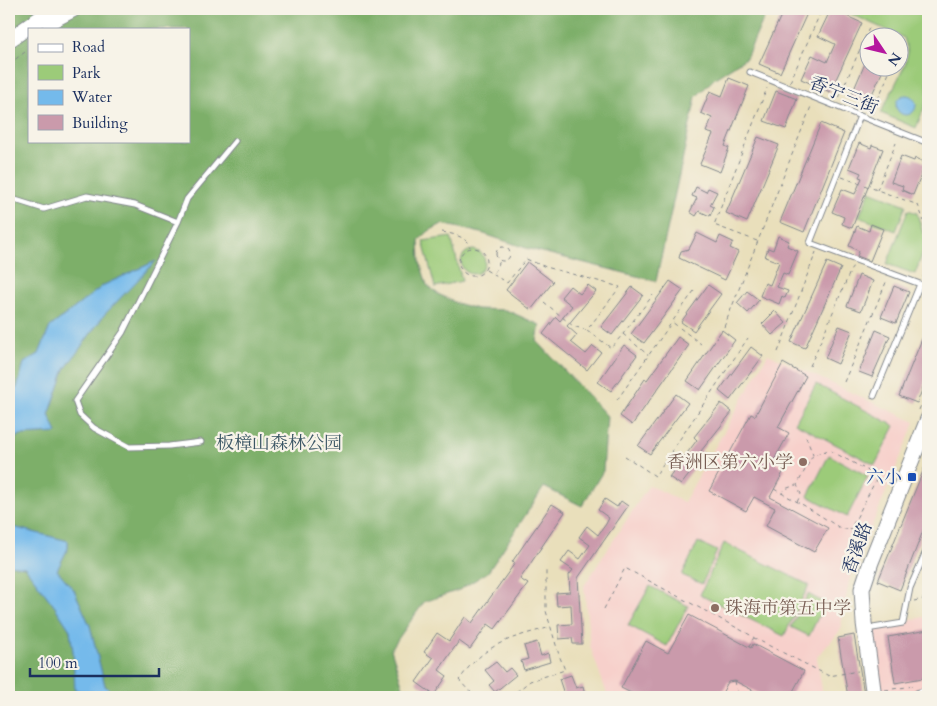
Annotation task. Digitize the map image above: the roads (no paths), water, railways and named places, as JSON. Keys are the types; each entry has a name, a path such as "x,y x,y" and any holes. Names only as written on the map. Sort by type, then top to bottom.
{"street":[{"path":"9,40 57,9"},
{"path":"41,28 74,9"},
{"path":"9,52 28,37"},
{"name":"香溪路","path":"878,694 865,629 862,589 928,419"}],"lane":[{"name":"香宁三街","path":"750,72 928,143"},
{"path":"860,116 810,244 920,284 874,396"},
{"path":"201,442 169,446 129,447 94,428 80,415 75,401 123,332 178,222 187,199 235,141"},
{"path":"9,198 44,209 87,196 135,205 178,222"},
{"path":"865,629 903,623 910,588 928,547"}],"water":[{"path":"906,95 913,98 916,105 913,112 906,115 899,112 896,105 899,98"},
{"path":"156,261 104,315 65,369 49,415 57,433 20,435 9,443 9,393 17,388 24,363 39,354 50,327 104,285"},
{"path":"9,526 68,541 68,548 57,570 74,590 90,626 105,686 118,697 102,697 93,692 75,690 70,630 25,567 9,565"}],"place":[{"name":"香洲区第六小学","path":"803,462"},
{"name":"六小","path":"912,477"},
{"name":"珠海市第五中学","path":"715,608"}],"park label":[{"name":"板樟山森林公园","path":"279,443"}]}
